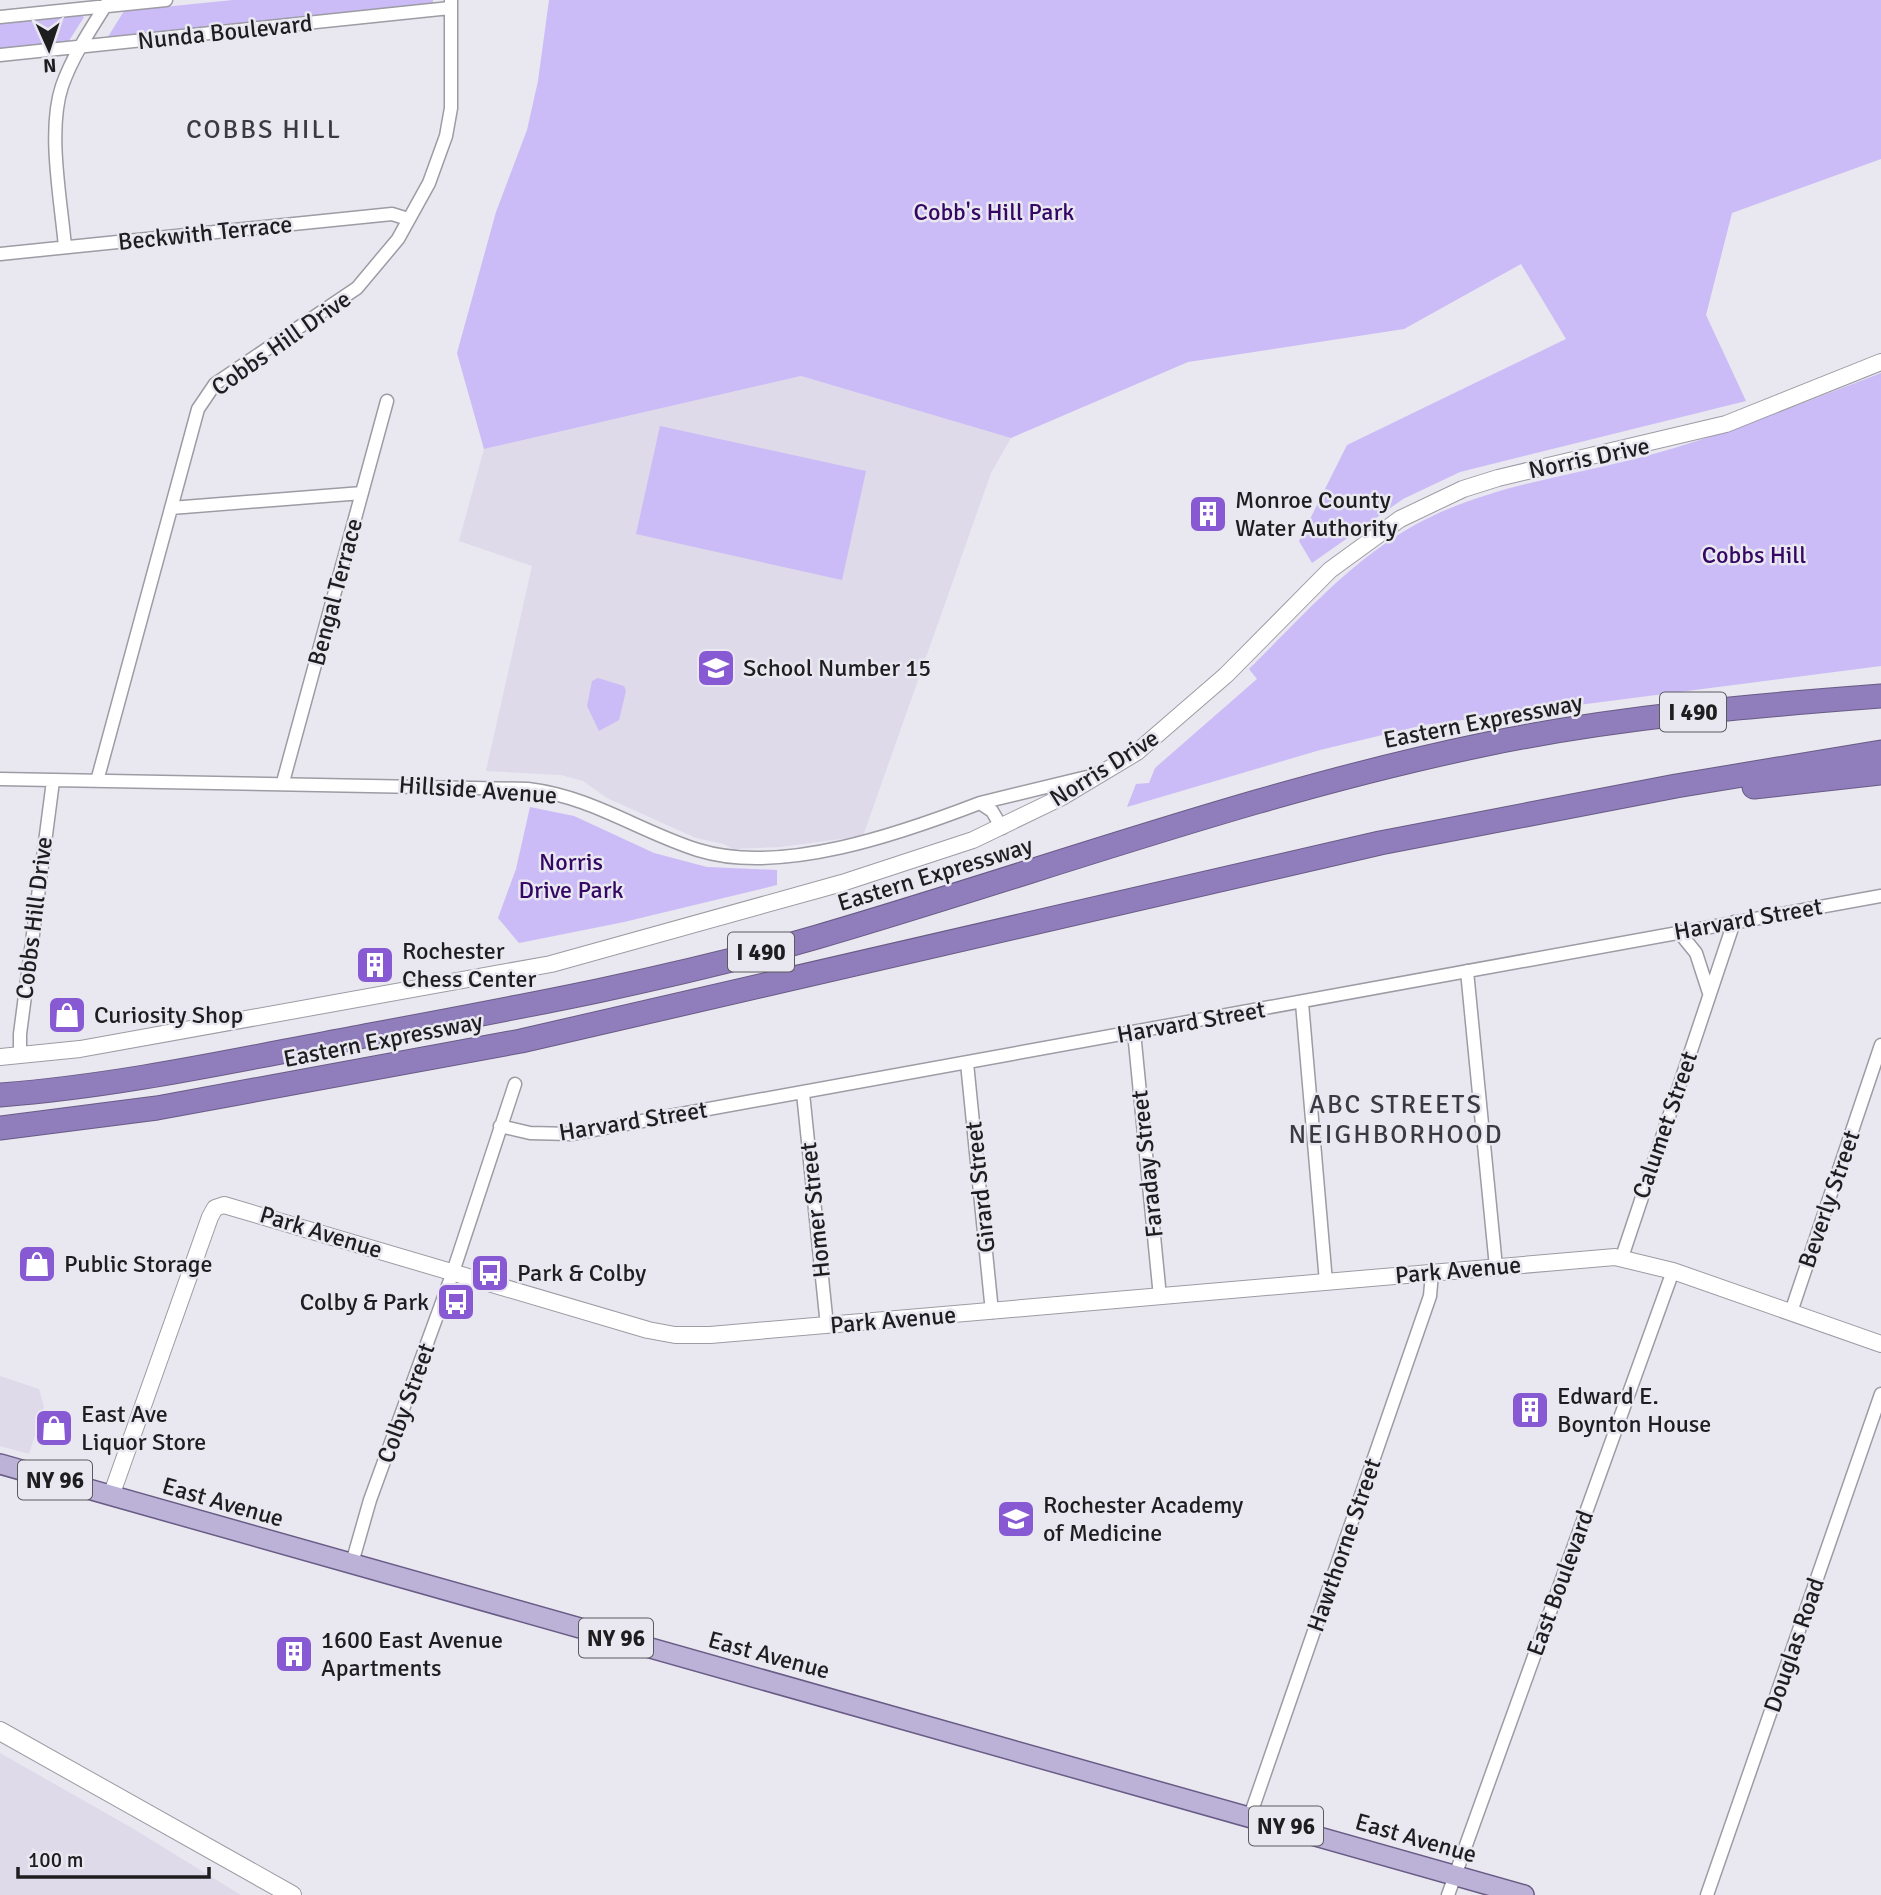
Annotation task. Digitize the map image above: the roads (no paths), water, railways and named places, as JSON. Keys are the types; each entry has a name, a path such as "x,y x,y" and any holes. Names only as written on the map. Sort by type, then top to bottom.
{"highway":[{"path":"1698,712 1881,684"},
{"name":"Eastern Expressway","path":"0,1095 165,1073 618,987 820,936 1241,807 1399,764 1559,730 1698,712 1881,696"},
{"name":"Eastern Expressway","path":"0,1129 202,1100 566,1031 1278,866 1563,808 1881,752"},
{"path":"1563,808 1881,773"}],"main road":[{"name":"East Avenue","path":"0,1464 1524,1895"},
{"path":"0,1731 292,1895"}],"street":[{"name":"Nunda Boulevard","path":"0,17 107,3 166,0"},
{"path":"65,247 57,119 62,86 80,48 107,3"},
{"name":"Nunda Boulevard","path":"0,55 451,4"},
{"name":"Cobbs Hill Drive","path":"97,781 198,409 207,392 357,288 384,260 429,183 446,136 451,108 451,4"},
{"name":"Beckwith Terrace","path":"0,254 391,214 408,219"},
{"name":"Norris Drive","path":"0,1057 112,1043 551,964 842,883 1002,828 1108,771 1137,752 1199,699 1330,570 1400,519 1463,489 1498,478 1726,424 1881,362"},
{"name":"Bengal Terrace","path":"284,782 387,401"},
{"path":"171,508 362,493"},
{"name":"Hillside Avenue","path":"0,779 449,785 555,792 605,808 699,851 754,857 814,852 859,844 980,803 1108,771"},
{"name":"Cobbs Hill Drive","path":"20,1056 20,1034 53,780"},
{"path":"980,803 992,811 1002,828"},
{"name":"Harvard Street","path":"500,1126 530,1133 571,1134 1881,896"},
{"name":"Calumet Street","path":"1622,1257 1734,922"},
{"path":"1679,932 1696,953 1709,993"},
{"path":"1466,971 1496,1267"},
{"path":"1302,1003 1326,1282"},
{"name":"Faraday Street","path":"1134,1032 1160,1297"},
{"name":"Beverly Street","path":"1791,1312 1881,1045"},
{"name":"Girard Street","path":"967,1063 992,1312"},
{"name":"Colby Street","path":"352,1563 370,1500 453,1272 515,1084"},
{"name":"Homer Street","path":"803,1093 827,1326"},
{"name":"Park Avenue","path":"111,1496 210,1217 218,1206 240,1208 667,1334 701,1336 827,1326 1622,1257 1881,1344"},
{"name":"East Boulevard","path":"1448,1895 1673,1272"},
{"name":"Hawthorne Street","path":"1251,1816 1428,1301 1432,1273"},
{"name":"Douglas Road","path":"1707,1895 1881,1394"}],"place":[{"name":"Monroe County Water Authority","path":"1208,514"},
{"name":"School Number 15","path":"716,668"},
{"name":"Rochester Chess Center","path":"375,965"},
{"name":"Curiosity Shop","path":"67,1015"},
{"name":"Public Storage","path":"37,1264"},
{"name":"Park & Colby","path":"490,1273"},
{"name":"Colby & Park","path":"456,1302"},
{"name":"Edward E. Boynton House","path":"1530,1410"},
{"name":"East Ave Liquor Store","path":"54,1428"},
{"name":"Rochester Academy of Medicine","path":"1016,1519"},
{"name":"1600 East Avenue Apartments","path":"294,1654"}],"district":[{"name":"COBBS HILL","path":"264,129"},
{"name":"ABC STREETS NEIGHBORHOOD","path":"1396,1119"}],"park label":[{"name":"Cobb's Hill Park","path":"994,212"},
{"name":"Cobbs Hill","path":"1754,555"},
{"name":"Norris Drive Park","path":"571,876"}]}
